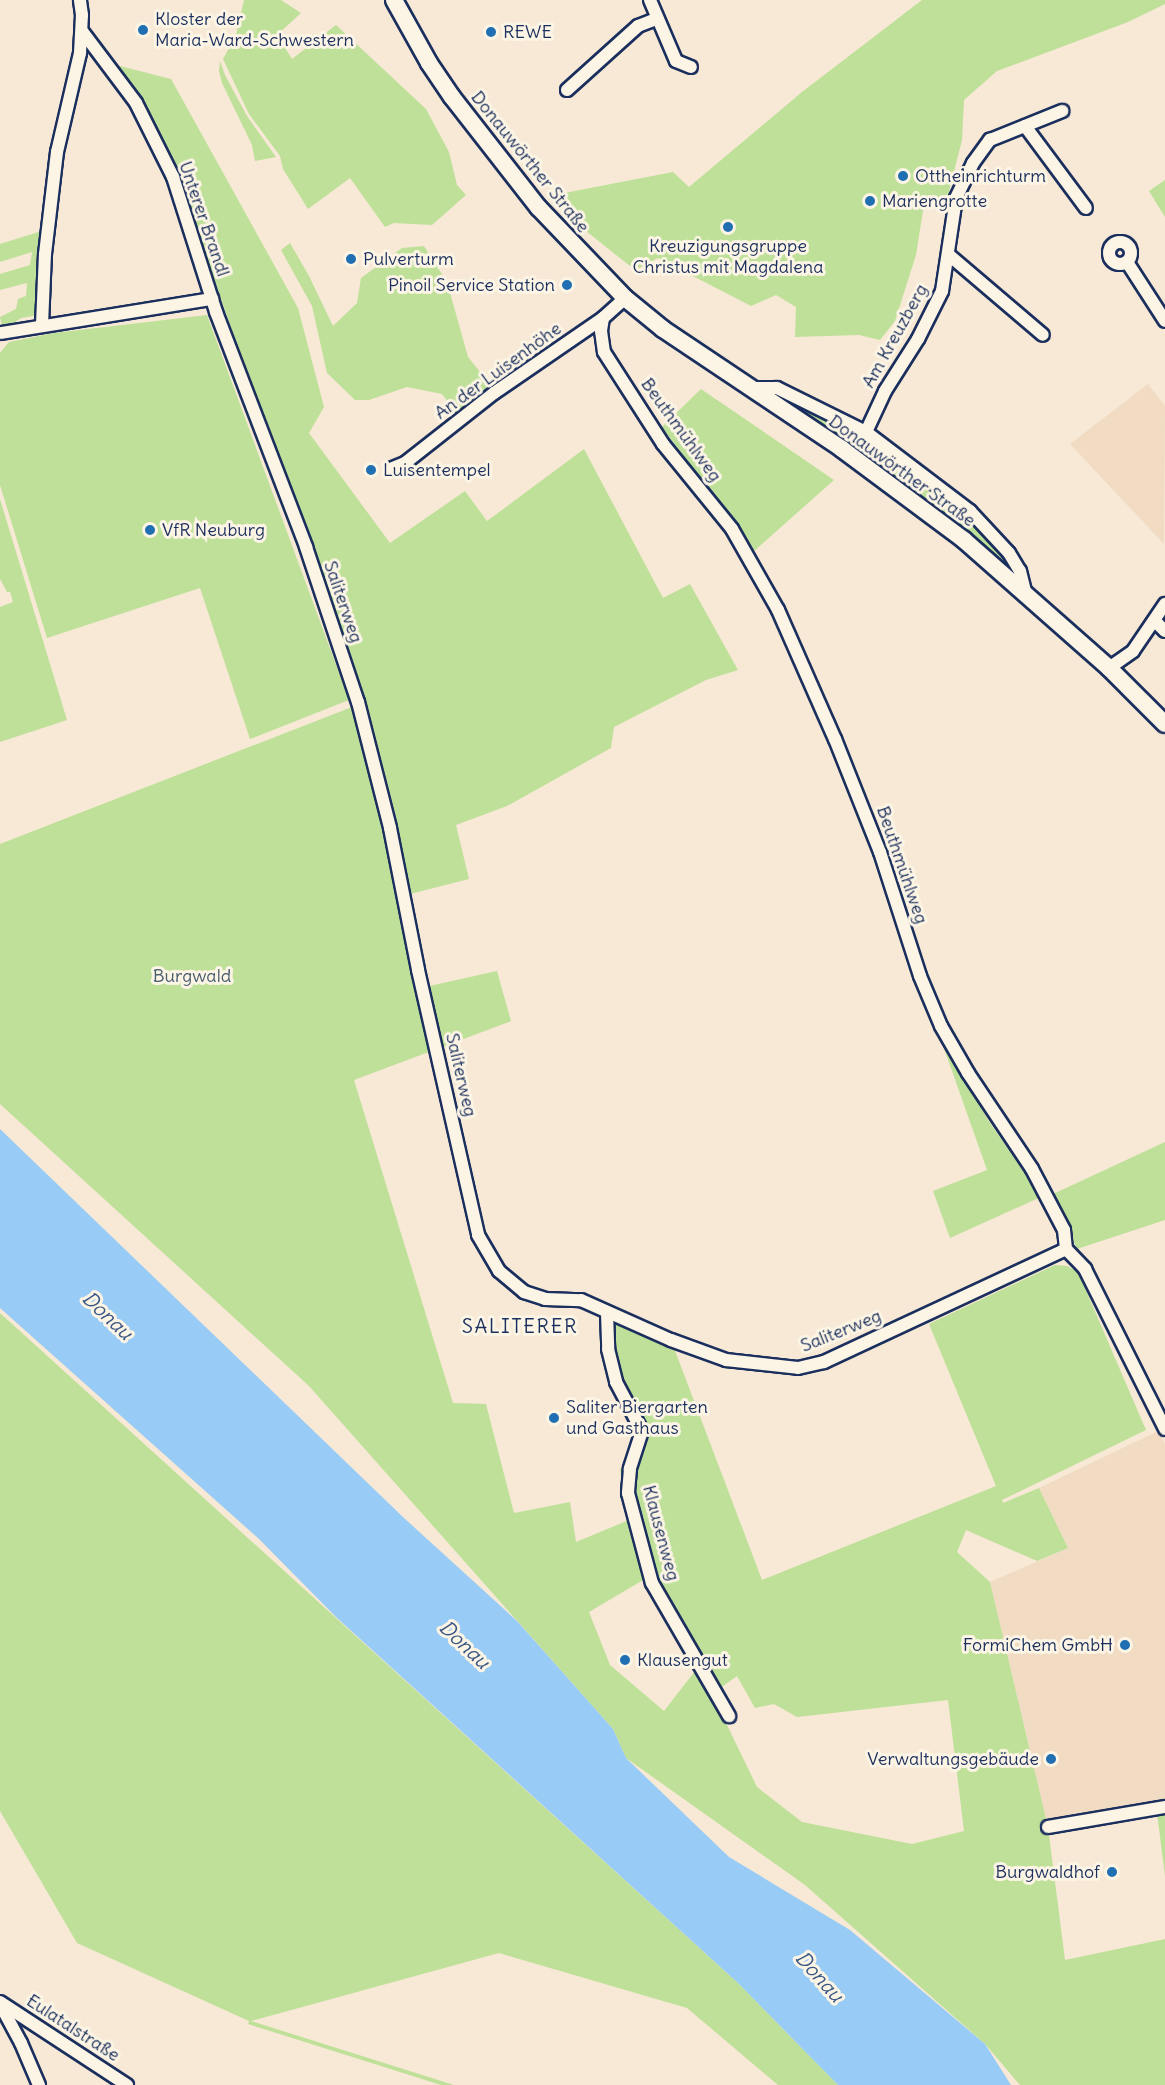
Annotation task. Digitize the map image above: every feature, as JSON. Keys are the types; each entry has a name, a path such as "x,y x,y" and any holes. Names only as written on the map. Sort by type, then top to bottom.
{"main road":[{"name":"Donauwörther Straße","path":"393,0 429,63 470,120 538,207 625,298 663,329 752,388 917,505 1025,591 1109,668 1165,724"}],"street":[{"path":"42,325 45,254 57,152 80,54 82,31 80,0"},
{"path":"650,0 656,19 676,61 691,67"},
{"path":"567,90 638,26 656,19"},
{"name":"Unterer Brandl","path":"82,31 136,103 173,177 212,299"},
{"name":"Am Kreuzberg","path":"866,432 885,391 918,339 942,291 956,198 973,163 990,140 1062,111"},
{"path":"1025,126 1086,208"},
{"path":"949,255 1044,335"},
{"path":"1127,262 1165,321"},
{"name":"An der Luisenhöhe","path":"390,469 405,463 494,393 603,318 625,298"},
{"path":"1,333 212,299"},
{"name":"Saliterweg","path":"212,299 306,548 358,702 390,828 418,970 478,1235 498,1271 524,1292 545,1299 581,1300 607,1313 726,1360 798,1368 824,1362 1066,1249"},
{"name":"Beuthmühlweg","path":"603,318 601,331 604,352 663,444 732,529 778,610 835,739 880,852 920,976 942,1026 968,1073 1032,1168 1064,1230 1066,1249 1085,1269 1165,1429"},
{"name":"Donauwörther Straße","path":"752,388 777,388 866,432 970,512 1010,553 1020,571 1025,591"},
{"path":"1109,668 1133,651 1165,604"},
{"path":"1155,621 1165,631"},
{"name":"Klausenweg","path":"607,1313 608,1348 616,1382 642,1431 630,1469 628,1493 652,1583 729,1716"},
{"path":"1048,1827 1165,1807"},
{"name":"Eulatalstraße","path":"0,2003 39,2085"},
{"name":"Eulatalstraße","path":"0,2003 127,2085"}],"shaded area":[{"path":"1148,384 1165,406 1164,544 1070,444"},
{"name":"FormiChem GmbH","path":"1158,1431 1165,1444 1165,1807 1048,1827 990,1582 1068,1548 1039,1488"}],"green space":[{"path":"244,0 281,0 301,13 277,35 292,59 336,25 426,109 449,152 457,185 466,195 432,225 394,223 385,227 350,178 308,209 283,169 280,156 249,114 223,59 236,35"},
{"path":"922,0 1165,0 1165,4 1128,22 997,71 964,100 962,140 948,195 924,204 916,255 895,321 880,340 859,335 795,337 796,307 776,295 751,306 658,258 635,270 586,231 554,195 673,172 689,187 802,92"},
{"path":"220,61 247,116 276,157 255,161 252,145 222,83 219,71"},
{"name":"Burgwald","path":"112,64 171,79 298,308 324,407 309,433 390,543 465,491 487,521 584,449 663,598 690,584 738,670 706,680 614,727 611,748 507,806 456,825 469,879 398,897 416,989 497,971 511,1021 354,1080 453,1403 486,1404 514,1513 570,1502 576,1542 629,1520 620,1470 629,1453 644,1454 646,1435 642,1417 621,1384 609,1320 674,1348 762,1580 996,1486 929,1324 1055,1265 1067,1266 1078,1272 1146,1430 1002,1500 1003,1503 1039,1488 1068,1548 1037,1561 966,1530 957,1552 990,1582 1048,1827 1065,1960 1165,1939 1165,2085 1020,2085 985,2044 805,1885 626,1758 613,1729 309,1386 0,1104 0,844 352,707 355,709 364,705 177,174","holes":["655,1573 702,1662 664,1711 610,1665 589,1612","737,1676 755,1708 774,1704 797,1717 948,1700 964,1831 912,1844 802,1822 757,1787 712,1694"]},
{"path":"1165,180 1165,217 1149,191"},
{"path":"45,230 39,315 21,318 3,330 0,317 16,309 18,299 26,296 27,283 0,290 0,274 30,265 32,252 0,262 0,244"},
{"path":"290,243 333,326 357,303 361,278 402,248 424,246 447,282 468,357 492,387 457,414 442,394 407,387 369,400 355,400 327,373 312,306 281,250"},
{"name":"VfR Neuburg","path":"207,315 349,700 250,739 200,588 47,638 0,485 0,353 9,342 54,333"},
{"path":"701,389 834,480 753,552 662,427"},
{"path":"777,394 867,444 952,506 1012,565 1008,570 774,397"},
{"path":"0,499 67,720 0,742 0,607 13,602 10,592 7,592 0,579"},
{"path":"940,1037 988,1120 1041,1197 950,1238 933,1191 987,1170"},
{"path":"1165,1142 1165,1220 1077,1249 1053,1194"},
{"path":"0,1313 738,1983 838,2085 778,2085 687,2008 499,1953 251,2021 454,2085 441,2085 248,2024 249,2021 77,1943 0,1811"},
{"path":"1165,1811 1165,1876 1157,1813"}],"water":[{"name":"Donau","path":"0,1129 404,1518 517,1621 613,1729 626,1758 729,1857 850,1930 985,2044 1011,2085 838,2085 738,1983 336,1617 259,1539 0,1308"}],"place":[{"name":"Kloster der Maria-Ward-Schwestern","path":"143,30"},
{"name":"REWE","path":"491,32"},
{"name":"Ottheinrichturm","path":"903,176"},
{"name":"Mariengrotte","path":"870,201"},
{"name":"Kreuzigungsgruppe Christus mit Magdalena","path":"728,227"},
{"name":"Pulverturm","path":"351,259"},
{"name":"Pinoil Service Station","path":"567,285"},
{"name":"Luisentempel","path":"371,470"},
{"name":"VfR Neuburg","path":"150,530"},
{"name":"Saliter Biergarten und Gasthaus","path":"554,1418"},
{"name":"FormiChem GmbH","path":"1125,1645"},
{"name":"Klausengut","path":"625,1660"},
{"name":"Verwaltungsgebäude","path":"1051,1759"},
{"name":"Burgwaldhof","path":"1112,1872"}],"district":[{"name":"SALITERER","path":"520,1325"}]}
